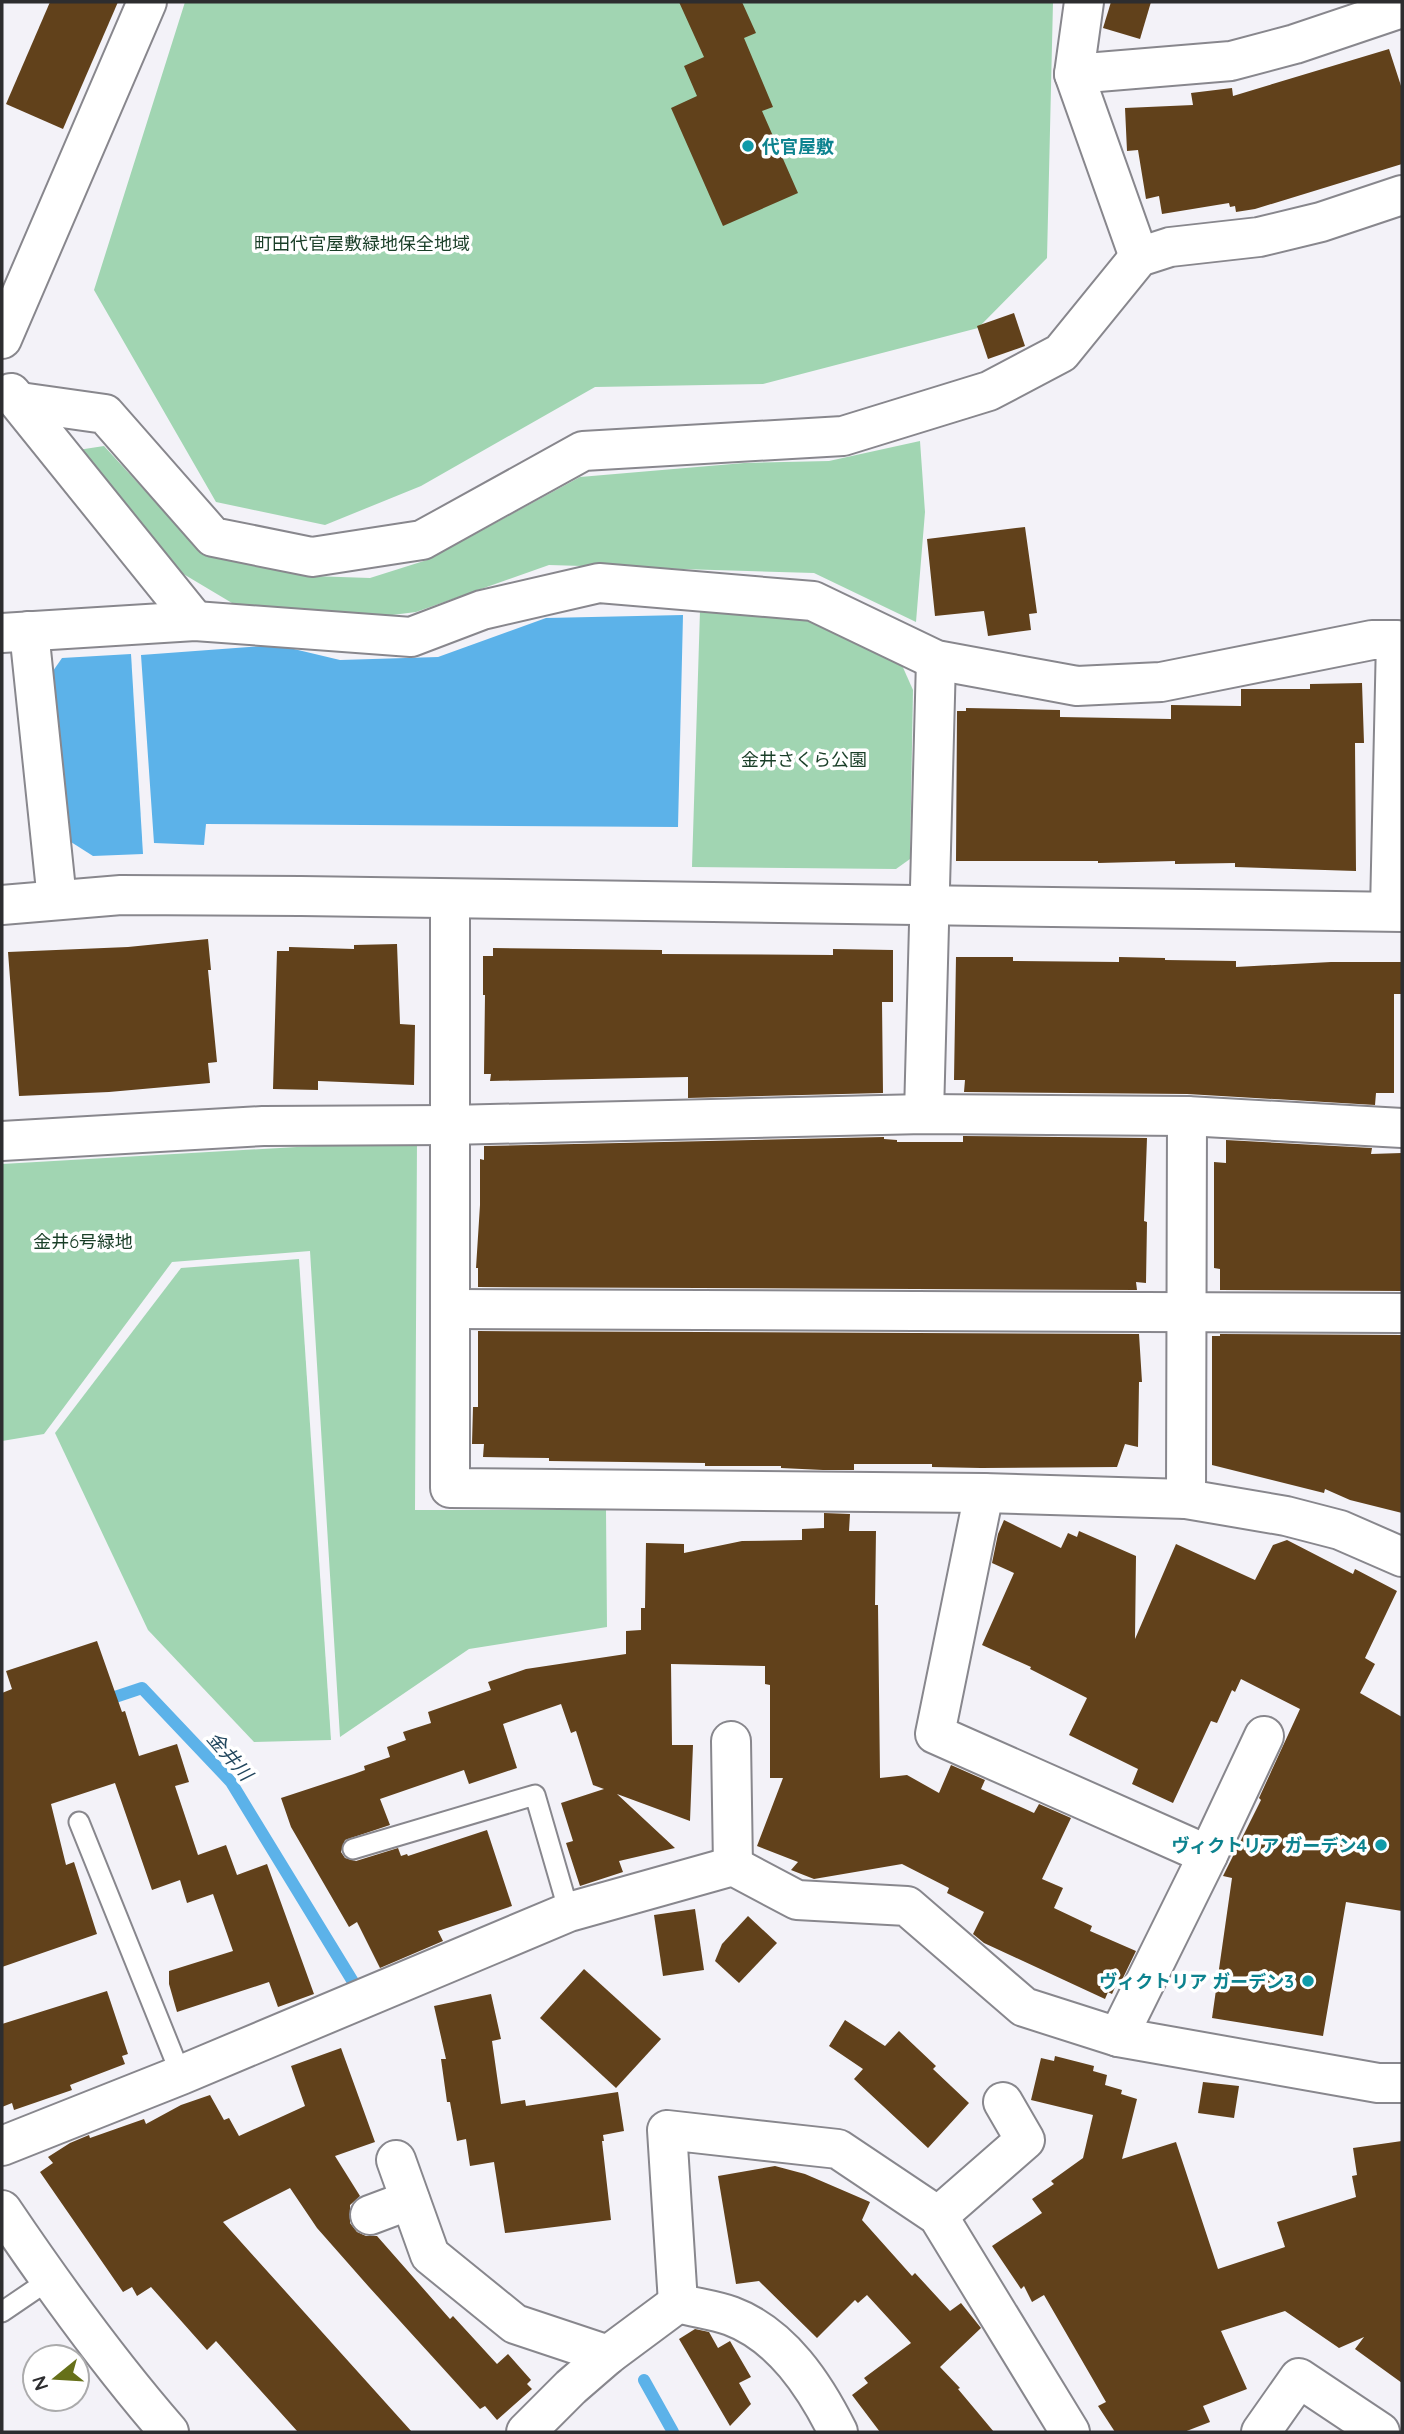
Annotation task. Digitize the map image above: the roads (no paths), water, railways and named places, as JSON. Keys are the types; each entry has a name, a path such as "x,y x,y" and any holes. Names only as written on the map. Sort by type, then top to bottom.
{"street":[{"path":"2,339 147,2"},
{"path":"1084,2 1074,74 1139,257"},
{"path":"1074,74 1231,61 1295,44 1402,8"},
{"path":"11,393 105,414 213,537 312,557 422,540 583,451 843,436 989,391 1061,353 1139,257 1170,247 1271,234 1321,222 1402,195"},
{"path":"11,393 195,621"},
{"path":"2,905 121,895 1396,911 1399,641 1372,640 1161,682 1077,685 936,660 813,601 599,583 482,610 411,637 195,621 15,632 57,900"},
{"path":"924,1114 936,660"},
{"path":"450,898 450,1488 984,1493 1186,1499 1286,1516 1327,1527 1402,1557"},
{"path":"2,1141 263,1126 449,1125 924,1114 1187,1116 1402,1128"},
{"path":"1186,1499 1187,1116"},
{"path":"451,1309 1402,1313"},
{"path":"984,1493 936,1734 1208,1855"},
{"path":"1118,2037 1264,1736"},
{"path":"731,1741 733,1866"},
{"path":"2,2146 181,2075 569,1912 733,1866 797,1900 907,1906 1024,2007 1118,2037 1378,2083 1402,2083"},
{"path":"938,2216 1025,2140 1003,2102"},
{"path":"678,2304 667,2130 838,2149 938,2216 1070,2432"},
{"path":"396,2160 430,2255 515,2324 608,2355"},
{"path":"370,2215 410,2200"},
{"path":"2,2210 48,2280 126,2384 169,2432"},
{"path":"526,2432 608,2355 678,2304 731,2316 765,2334 799,2368 825,2405 838,2432"},
{"path":"1261,2432 1299,2378 1380,2432"}],"lane":[{"path":"353,1849 535,1794 569,1912"},
{"path":"79,1822 181,2075"},
{"path":"2,2312 48,2280"}],"water":[{"path":"683,615 678,827 206,824 204,845 154,843 141,655 277,645 340,660 438,657 546,618"},
{"path":"131,654 143,854 93,856 71,842 53,671 62,658"}],"waterway":[{"name":"金井川","path":"103,1701 142,1688 231,1782 355,1985"},
{"name":"金井川","path":"644,2380 673,2432"}],"place":[{"name":"代官屋敷","path":"748,146"},
{"name":"ヴィクトリア ガーデン4","path":"1381,1845"},
{"name":"ヴィクトリア ガーデン3","path":"1308,1981"}],"park label":[{"name":"町田代官屋敷緑地保全地域","path":"362,243"},
{"name":"金井さくら公園","path":"804,759"},
{"name":"金井6号緑地","path":"83,1241"}]}
